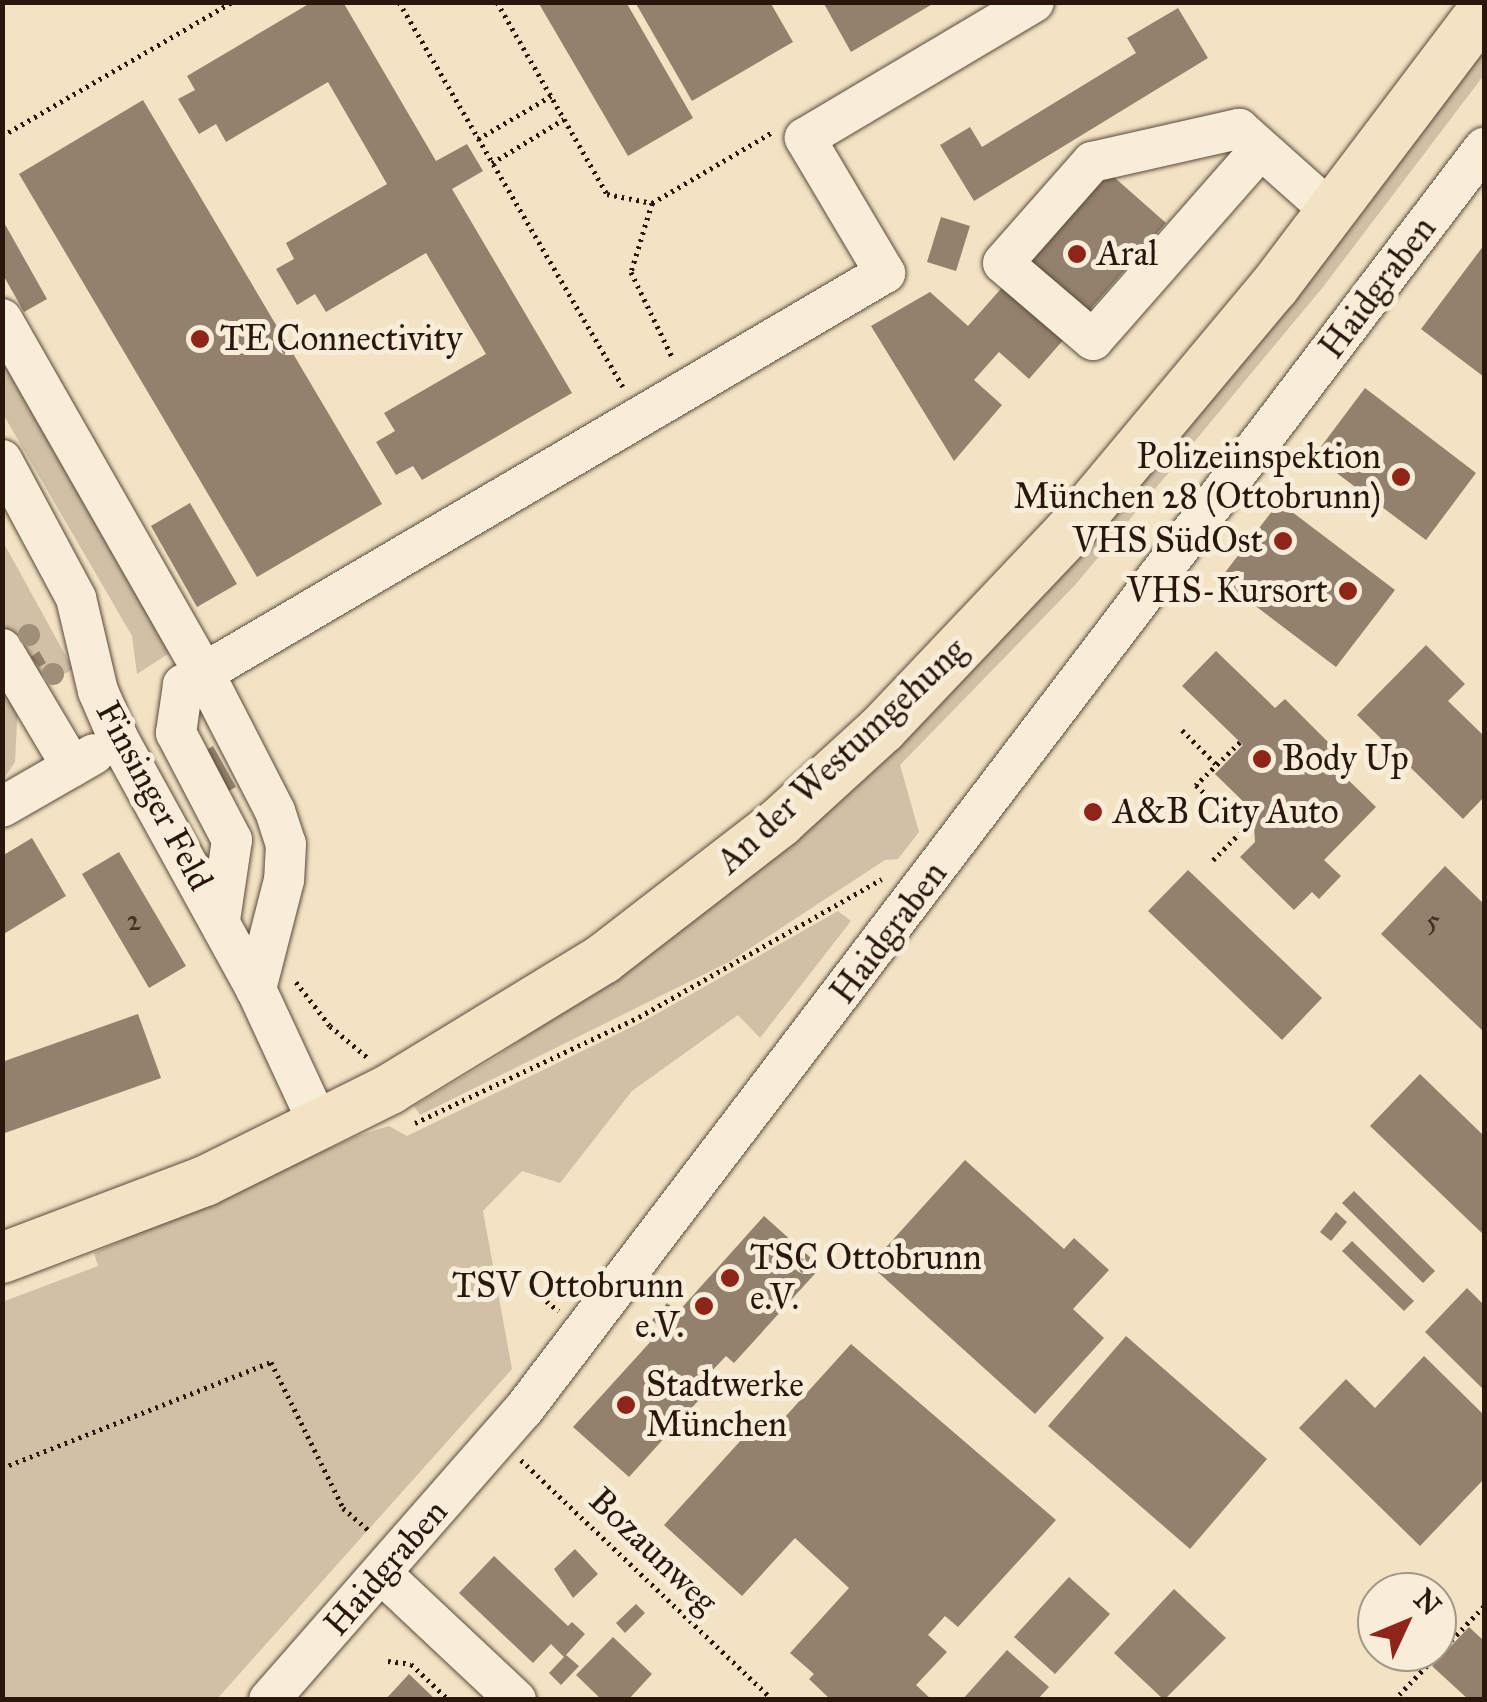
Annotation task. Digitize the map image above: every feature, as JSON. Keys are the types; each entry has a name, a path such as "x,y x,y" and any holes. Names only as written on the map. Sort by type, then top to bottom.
{"main road":[{"name":"An der Westumgehung","path":"2,1258 160,1200 320,1127 603,959 780,822 882,729 1068,533 1331,211 1484,9"}],"street":[{"path":"220,920 232,840 176,733 183,686 202,669 885,273 805,138 1034,2"},
{"path":"1258,152 1093,340 1002,264 1092,162 1239,129 1258,152 1331,211"},
{"name":"Haidgraben","path":"269,1700 498,1439 682,1206 1484,148"},
{"path":"2,319 202,669 286,844 284,880 259,979"},
{"name":"Finsinger Feld","path":"2,460 76,598 98,690 120,740 220,920 259,979 320,1127"},
{"path":"2,648 72,766"},
{"path":"2,807 120,740"},
{"path":"390,1565 516,1700"}],"path":[{"path":"2,136 232,2"},
{"path":"398,2 639,416"},
{"path":"497,2 607,194 652,203 789,123 805,138"},
{"path":"478,139 550,96"},
{"path":"492,163 564,119"},
{"path":"652,203 631,272 686,388"},
{"path":"1182,730 1217,765"},
{"path":"1240,742 1196,785 1243,830"},
{"path":"1213,860 1243,830 1254,826"},
{"path":"413,1124 782,942 876,878"},
{"path":"259,979 283,965 330,1026 377,1065"},
{"path":"2,1468 271,1362 343,1508 390,1565"},
{"name":"Bozaunweg","path":"498,1439 773,1700"},
{"path":"1394,1700 1484,1606"},
{"path":"388,1661 411,1664 449,1700"}],"shaded area":[{"path":"1484,39 1484,75 1323,287 1076,584 900,765 919,832 898,859 885,860 729,962 420,1115 414,1106 498,1056 708,905"},
{"path":"2,361 171,652 137,674 132,636 3,414"},
{"path":"2,540 73,669 38,689 3,629"},
{"path":"2,677 18,703 15,762 3,780"},
{"path":"838,911 851,921 760,1038 738,1015 632,1091 560,1183 522,1171 483,1211 512,1369 217,1699 3,1699 2,1302 98,1266 94,1253 357,1136 389,1126 407,1136 644,1021"}],"building":[{"path":"312,2 343,2 436,161 467,144 483,171 452,189 572,393 422,480 413,466 396,475 376,442 395,431 384,413 486,354 426,253 326,312 315,294 297,305 276,269 294,259 286,243 387,184 328,82 226,142 216,124 199,134 178,99 195,90 187,76"},
{"path":"538,2 626,2 693,118 628,156"},
{"path":"635,2 770,2 793,42 692,101"},
{"path":"823,2 936,2 851,52"},
{"path":"1178,8 1208,58 974,201 940,145 970,127 982,147 1136,53 1127,38"},
{"name":"TE Connectivity","path":"143,100 382,504 257,577 19,174"},
{"path":"1106,170 1166,223 1029,379 999,352 974,380 1002,405 954,461 871,326 930,292 968,326"},
{"path":"941,217 970,226 956,271 927,262"},
{"path":"2,219 47,299 24,312 2,273"},
{"path":"1484,245 1484,377 1421,329"},
{"path":"1365,388 1476,473 1426,540 1314,456"},
{"path":"1279,502 1395,590 1336,667 1220,579"},
{"path":"190,503 237,584 197,607 151,526"},
{"path":"1426,645 1465,684 1448,701 1484,736 1484,797 1463,819 1357,715"},
{"path":"39,651 46,663 39,667 31,657"},
{"path":"1216,651 1275,708 1285,699 1344,758 1335,767 1376,807 1324,860 1341,876 1319,899 1312,892 1294,910 1240,857 1255,842 1253,811 1215,774 1243,745 1182,686"},
{"path":"213,746 236,787 221,795 198,755"},
{"path":"32,838 66,896 2,935 2,856"},
{"path":"119,852 186,966 149,988 82,874"},
{"path":"1445,866 1484,904 1484,1032 1381,934"},
{"path":"1188,870 1322,998 1282,1040 1148,911"},
{"path":"138,1014 161,1078 2,1134 2,1062"},
{"path":"1420,1074 1484,1136 1484,1235 1370,1126"},
{"path":"965,1160 1064,1249 1074,1238 1109,1270 1073,1309 1104,1338 1035,1414 870,1265"},
{"path":"1354,1191 1435,1271 1423,1283 1342,1203"},
{"path":"1336,1212 1347,1222 1331,1241 1320,1232"},
{"path":"764,1216 821,1267 734,1363 726,1356 710,1373 717,1380 629,1477 573,1427 662,1329 652,1320 667,1303 678,1312"},
{"path":"1352,1241 1414,1301 1404,1311 1342,1251"},
{"path":"1467,1288 1484,1305 1484,1390 1425,1332"},
{"path":"1126,1336 1267,1459 1190,1549 1048,1426"},
{"path":"851,1344 1056,1520 958,1627 945,1616 928,1635 947,1652 916,1685 932,1700 831,1700 809,1679 814,1674 790,1653 849,1588 795,1538 742,1596 664,1525 762,1417 775,1428"},
{"path":"1424,1356 1484,1415 1484,1479 1420,1546 1299,1428 1346,1379 1375,1408"},
{"path":"575,1549 598,1574 573,1598 554,1569"},
{"path":"494,1556 568,1626 572,1622 585,1634 566,1655 579,1666 561,1685 549,1673 564,1657 551,1644 533,1663 459,1593"},
{"path":"1069,1577 1110,1614 1055,1674 1014,1637"},
{"path":"1174,1589 1226,1638 1164,1700 1114,1653"},
{"path":"636,1604 645,1613 625,1633 616,1623"},
{"path":"1469,1627 1484,1641 1484,1700 1469,1700 1439,1672 1457,1672 1457,1640"},
{"path":"613,1637 652,1674 628,1700 602,1700 576,1675"},
{"path":"1007,1650 1049,1687 1037,1700 962,1700"},
{"path":"409,1674 436,1700 385,1700"}],"place":[{"name":"Aral","path":"1077,254"},
{"name":"TE Connectivity","path":"200,339"},
{"name":"Polizeiinspektion München 28 (Ottobrunn)","path":"1401,477"},
{"name":"VHS SüdOst","path":"1283,541"},
{"name":"VHS-Kursort","path":"1348,591"},
{"name":"Body Up","path":"1262,759"},
{"name":"A&B City Auto","path":"1093,812"},
{"name":"TSC Ottobrunn e.V.","path":"730,1278"},
{"name":"TSV Ottobrunn e.V.","path":"704,1306"},
{"name":"Stadtwerke München","path":"626,1405"}]}
